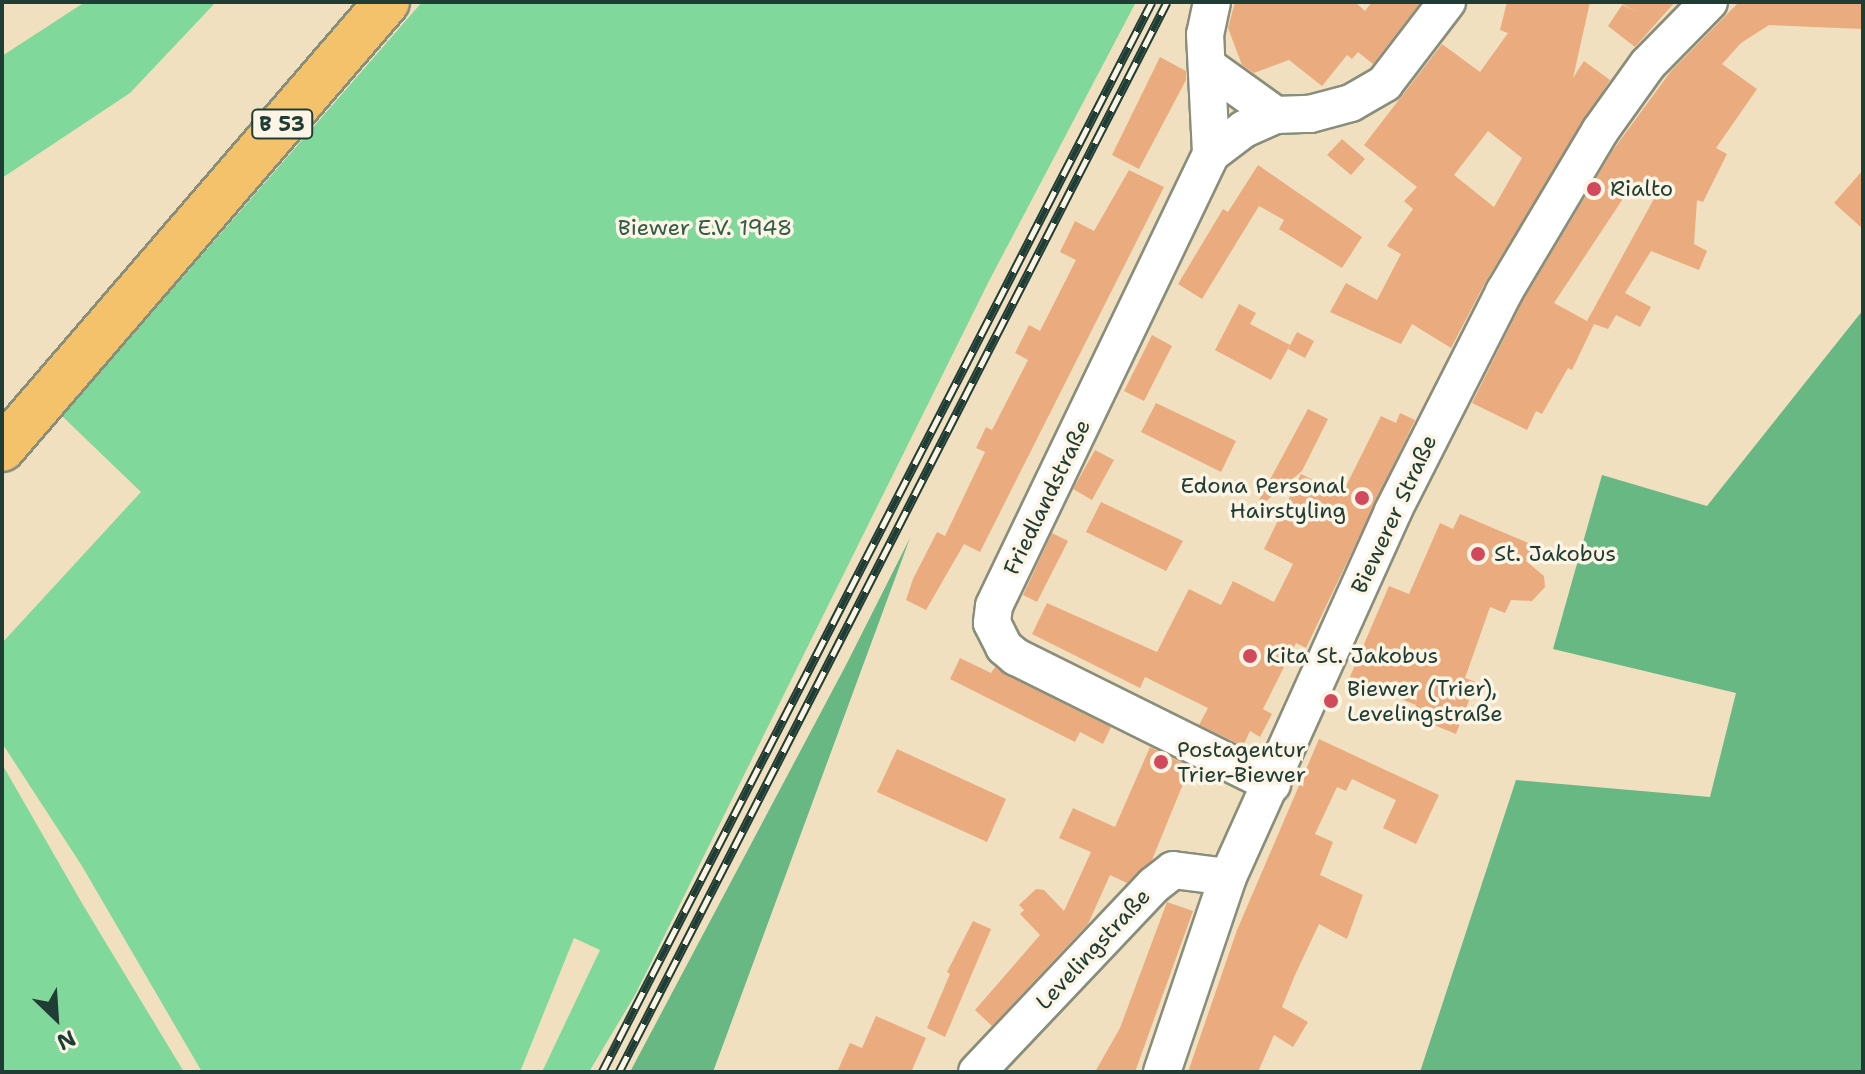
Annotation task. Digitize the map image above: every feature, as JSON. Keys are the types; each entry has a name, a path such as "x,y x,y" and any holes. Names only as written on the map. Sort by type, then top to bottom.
{"main road":[{"name":"B 53","path":"2,449 387,2"}],"street":[{"name":"Friedlandstraße","path":"1212,2 1205,34 1210,68 1211,154 994,606 992,623 1004,647 1016,657 1272,784"},
{"path":"1211,154 1244,129 1276,115 1310,114 1351,103 1385,83 1447,2"},
{"name":"Biewerer Straße","path":"1162,1072 1228,877 1393,511 1504,292 1600,131 1648,64 1709,2"},
{"path":"1210,68 1276,115"},
{"name":"Levelingstraße","path":"977,1072 1154,885 1173,870 1228,877"}],"green space":[{"path":"85,2 216,2 130,93 2,178 2,56"},
{"name":"Biewer E.V. 1948","path":"422,2 1136,2 989,281 635,995 589,1072 542,1072 600,950 574,938 520,1072 202,1072 82,866 2,743 2,643 141,492 62,416"},
{"path":"1863,310 1863,1072 1420,1072 1516,780 1710,797 1736,693 1553,649 1602,475 1707,506"},
{"path":"910,538 713,1072 630,1072 846,665"},
{"path":"2,764 83,905 184,1072 2,1072"}],"building":[{"path":"1235,2 1355,2 1365,11 1372,2 1421,2 1373,64 1358,52 1352,59 1347,55 1322,86 1289,60 1254,73 1242,65 1228,28"},
{"path":"1507,2 1590,2 1573,78 1584,61 1610,80 1486,281 1451,348 1412,324 1401,344 1330,312 1346,283 1377,300 1401,254 1387,246 1413,209 1404,201 1417,187 1364,145 1442,44 1480,72 1508,33 1500,30","holes":["1488,131 1522,158 1494,207 1454,175"]},
{"path":"1618,2 1675,2 1635,47 1608,26 1622,5 1637,12"},
{"path":"1739,2 1863,2 1863,29 1769,25 1741,43 1722,64 1757,89 1716,148 1727,154 1703,202 1697,200 1694,244 1707,251 1699,270 1651,251 1625,293 1651,307 1640,327 1616,315 1608,329 1594,324 1572,370 1568,368 1542,414 1536,411 1527,430 1472,403 1522,302 1613,150 1671,71","holes":["1634,182 1656,195 1587,321 1554,303"]},
{"path":"1160,57 1186,71 1186,80 1139,169 1112,155"},
{"path":"1342,139 1365,159 1351,175 1327,155"},
{"path":"1258,165 1362,237 1342,268 1279,229 1284,220 1259,206 1202,299 1178,284 1223,209 1228,212"},
{"path":"1129,170 1164,187 980,552 964,544 926,610 906,600 913,579 937,532 945,536 985,452 976,448 986,427 992,430 1028,360 1015,353 1029,325 1040,331 1076,260 1060,252 1075,221 1094,231"},
{"path":"1863,170 1863,229 1834,203"},
{"path":"1239,304 1256,313 1250,324 1290,345 1271,380 1215,350"},
{"path":"1297,332 1314,341 1305,358 1288,349"},
{"path":"1152,335 1172,346 1144,401 1124,391"},
{"path":"1156,403 1236,441 1221,472 1141,432"},
{"path":"1308,409 1328,419 1302,471 1252,513"},
{"path":"1400,413 1415,420 1306,648 1296,643 1263,709 1272,714 1260,737 1250,731 1243,746 1199,725 1208,708 1145,677 1140,688 1032,634 1047,603 1157,652 1189,589 1221,605 1233,581 1274,602 1293,564 1264,549 1301,474 1342,494 1381,416 1396,423"},
{"path":"1095,450 1114,460 1092,500 1073,489"},
{"path":"1101,502 1183,541 1166,571 1086,532"},
{"path":"1460,514 1533,545 1526,561 1544,576 1545,587 1532,601 1511,600 1505,613 1490,607 1465,678 1476,682 1456,734 1412,716 1416,705 1376,689 1373,697 1346,686 1389,586 1409,594 1440,523 1453,529"},
{"path":"1052,533 1068,541 1037,602 1023,595"},
{"path":"960,658 991,673 995,667 1111,727 1103,744 1080,732 1075,742 950,679"},
{"path":"1319,739 1439,795 1416,844 1383,828 1396,800 1352,779 1346,791 1337,787 1315,834 1333,842 1320,875 1363,895 1347,939 1319,924 1295,975 1282,1007 1308,1022 1293,1047 1274,1035 1258,1072 1188,1072 1237,930"},
{"path":"1150,747 1190,767 1152,860 1127,883 1110,875 1088,924 992,1026 975,1010 1040,935 1020,914 1024,910 1019,905 1036,889 1044,890 1064,911 1091,852 1059,838 1073,808 1115,827"},
{"path":"897,749 1006,799 987,842 877,792"},
{"path":"1167,902 1193,911 1135,1072 1095,1072 1120,1028"},
{"path":"973,921 991,929 945,1037 927,1028 950,974 947,972"},
{"path":"876,1016 926,1038 912,1070 837,1072 850,1043 862,1048"}],"railway":[{"path":"602,1072 1152,2"},
{"path":"619,1072 1167,2"}],"place":[{"name":"Rialto","path":"1594,189"},
{"name":"Edona Personal Hairstyling","path":"1362,498"},
{"name":"St. Jakobus","path":"1478,554"},
{"name":"Kita St. Jakobus","path":"1250,656"},
{"name":"Biewer (Trier), Levelingstraße","path":"1331,701"},
{"name":"Postagentur Trier-Biewer","path":"1161,762"}]}
